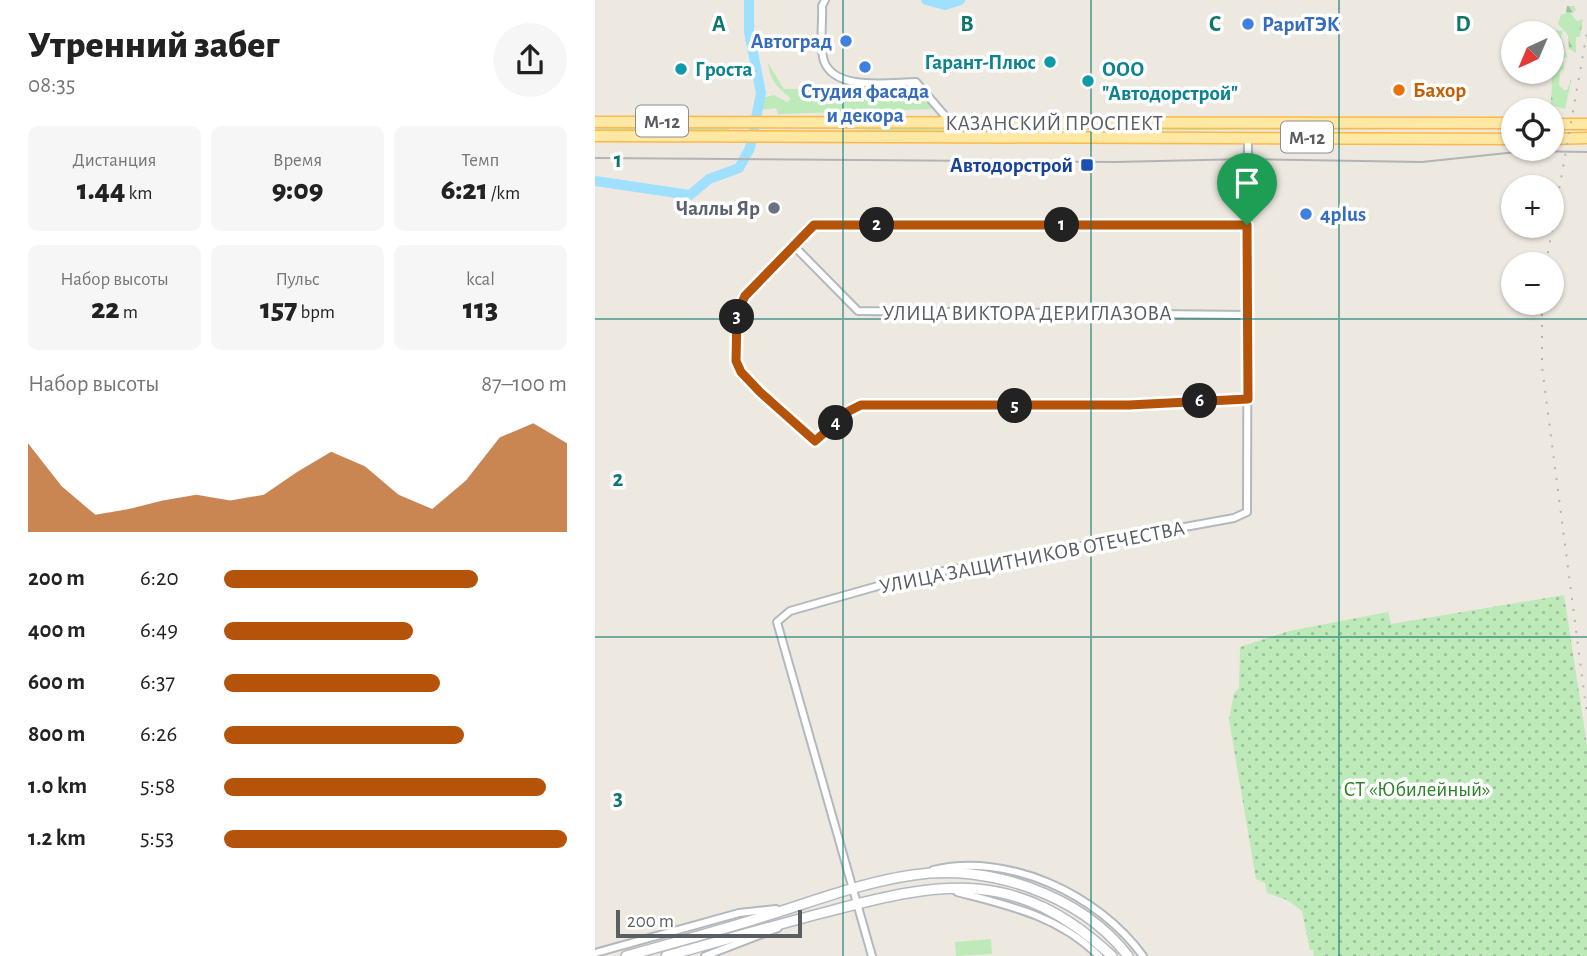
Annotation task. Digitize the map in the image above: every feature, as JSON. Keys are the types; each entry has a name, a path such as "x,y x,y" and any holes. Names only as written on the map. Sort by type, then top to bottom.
{"main road":[{"name":"КАЗАНСКИЙ ПРОСПЕКТ","path":"595,121 828,124 1501,123"},
{"path":"1417,139 1427,130 1421,122"},
{"path":"827,137 816,131 828,124"},
{"path":"1564,124 1587,124"},
{"name":"КАЗАНСКИЙ ПРОСПЕКТ","path":"595,136 1501,139"},
{"path":"1564,138 1587,138"},
{"path":"626,956 852,889 915,874 980,876 1031,889 1078,912 1103,931 1128,956"},
{"path":"666,956 856,903 910,890 942,887 979,888 1030,901 1070,921 1112,956"}],"street":[{"path":"825,0 824,60 829,70 850,81 916,82 951,123"},
{"path":"1247,225 814,225 745,296 737,313 736,361 741,372 760,392 815,441 849,411 861,405 1129,405 1248,399 1248,137"},
{"name":"УЛИЦА ВИКТОРА ДЕРИГЛАЗОВА","path":"793,245 858,311 1247,315"},
{"name":"УЛИЦА ЗАЩИТНИКОВ ОТЕЧЕСТВА","path":"852,889 776,628 781,616 790,611 906,578 1244,515 1249,507 1248,399"},
{"path":"915,874 956,864 984,865 1048,883 1097,911 1124,934 1143,956"},
{"path":"942,887 1026,909 1049,919 1100,956"},
{"path":"852,889 872,956"},
{"path":"595,953 739,913 792,908"},
{"path":"705,956 833,910"}],"green space":[{"path":"1567,6 1574,6 1576,10 1571,14 1577,21 1583,19 1580,37 1576,37 1576,53 1569,49 1565,21 1559,21 1561,15 1566,13"},
{"path":"768,63 784,89 909,88 922,93 933,109 778,114 776,108 760,110 762,98 774,95 787,102 791,99 773,80"},
{"path":"1572,77 1565,109 1564,98 1551,98 1552,84 1559,84 1567,90"},
{"path":"595,127 729,127 729,131 595,131"},
{"path":"1425,128 817,132 876,129"},
{"name":"СТ «Юбилейный»","path":"1564,595 1587,745 1587,956 1314,956 1313,950 1310,950 1302,911 1287,900 1267,893 1265,883 1256,879 1229,720 1234,693 1239,688 1240,647 1289,631 1388,612 1391,624"},
{"path":"991,939 992,954 956,956 955,942"}],"waterway":[{"path":"595,181 690,195 709,179 739,168 750,148 761,93 749,32 749,0"},
{"path":"926,0 945,5 960,0"}],"tram line":[{"path":"595,158 1115,162 1248,159 1422,162 1526,151 1587,152"}],"railway":[{"path":"1548,252 1587,32"},
{"path":"1542,315 1542,367 1587,715"}],"place":[{"name":"РариТЭК","path":"1248,24"},
{"name":"Автоград","path":"846,41"},
{"name":"Гарант-Плюс","path":"1050,62"},
{"name":"Студия фасада и декора","path":"865,67"},
{"name":"Гроста","path":"681,69"},
{"name":"ООО \"Автодорстрой\"","path":"1088,81"},
{"name":"Бахор","path":"1399,90"},
{"name":"Автодорстрой","path":"1087,165"},
{"name":"Чаллы Яр","path":"774,208"},
{"name":"4plus","path":"1306,214"}],"route":[{"path":"814,225 1247,225 1248,399 1129,405 861,405 849,411 815,441 760,392 741,372 736,361 737,313 745,296 814,225"}]}
